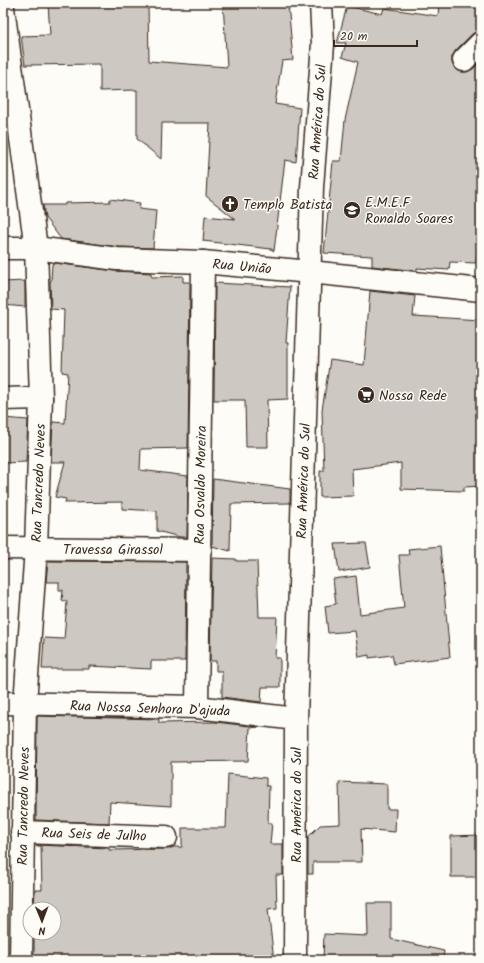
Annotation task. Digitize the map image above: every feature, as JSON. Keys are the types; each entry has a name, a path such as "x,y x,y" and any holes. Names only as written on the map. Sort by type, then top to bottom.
{"street":[{"name":"Rua América do Sul","path":"295,960 296,719 312,187 323,44 321,3"},
{"name":"Rua Tancredo Neves","path":"3,8 36,248 41,398 36,548 25,704 21,960"},
{"path":"464,60 481,44"},
{"name":"Rua União","path":"3,248 36,248 117,259 202,262 481,290"},
{"name":"Rua Osvaldo Moreira","path":"197,708 200,550 202,262"},
{"path":"3,399 41,398"},
{"name":"Travessa Girassol","path":"3,548 200,550"},
{"name":"Rua Nossa Senhora D'ajuda","path":"3,703 197,708 296,719"},
{"name":"Rua Seis de Julho","path":"22,832 166,837"}],"building":[{"path":"48,3 148,3 149,61 227,67 223,3 288,3 293,60 282,61 275,104 300,108 296,162 285,160 274,251 271,249 203,241 205,216 235,219 206,196 210,123 162,123 161,159 137,139 137,90 100,91 100,64 25,65 21,36 50,35"},
{"path":"439,3 481,3 481,31 477,31 472,34 455,51 452,57 452,63 455,69 461,72 467,72 473,69 481,61 481,253 477,253 476,263 450,262 449,270 417,268 417,271 372,266 372,256 324,253 333,161 341,161 345,120 358,62 342,57 346,43 337,43 347,6 382,14 384,8 438,16"},
{"path":"110,199 140,203 139,209 156,211 153,248 118,247 61,239 45,218 43,205 110,202"},
{"path":"54,263 115,271 151,273 152,277 183,276 183,282 190,282 188,448 141,449 140,470 188,476 187,537 180,537 157,531 157,511 122,509 122,502 65,503 66,499 55,497 65,462 51,462 53,422 65,423 68,373 62,372 64,310 51,309 50,281 52,264"},
{"path":"25,281 25,307 3,305 3,282"},
{"path":"215,283 290,287 286,343 288,343 288,399 267,400 268,447 246,447 245,400 214,400"},
{"path":"370,291 415,296 413,316 481,320 481,486 464,487 464,491 401,489 401,463 352,469 353,496 320,497 320,471 324,471 322,410 330,360 364,365"},
{"path":"3,418 28,420 26,462 3,463"},
{"path":"213,479 290,489 290,503 231,504 230,551 212,546"},
{"path":"366,543 370,567 339,572 335,544"},
{"path":"440,546 450,657 394,664 392,655 369,658 369,655 359,657 355,631 328,633 325,606 336,604 333,579 356,576 360,614 404,608 399,555 409,555 408,549"},
{"path":"212,558 236,559 236,561 257,561 259,617 277,617 275,658 280,658 280,687 262,687 261,702 222,697 222,671 216,671 216,661 210,661"},
{"path":"48,561 186,562 185,661 151,661 151,669 89,666 89,669 42,669 44,638 64,639 67,602 62,600 63,590 59,590 59,582 46,582"},
{"path":"37,716 159,719 159,723 215,722 258,727 250,728 248,761 171,762 171,806 110,802 109,823 36,820"},
{"path":"228,774 266,778 266,786 269,786 268,823 272,823 270,844 283,844 283,875 276,875 277,908 268,909 274,960 110,960 110,958 34,958 34,941 62,941 62,901 34,901 35,890 42,890 41,846 36,845 109,848 109,850 166,849 182,847 182,828 226,828"},
{"path":"339,782 387,784 387,809 396,809 395,832 361,829 362,862 313,862 313,874 308,874 308,837 320,825 340,824"},
{"path":"481,835 481,877 451,877 451,836"},
{"path":"367,903 391,903 391,939 444,951 443,960 323,960 324,934 368,936"}],"place":[{"name":"Templo Batista","path":"230,204"},
{"name":"E.M.E.F Ronaldo Soares","path":"352,210"},
{"name":"Nossa Rede","path":"366,395"}]}
